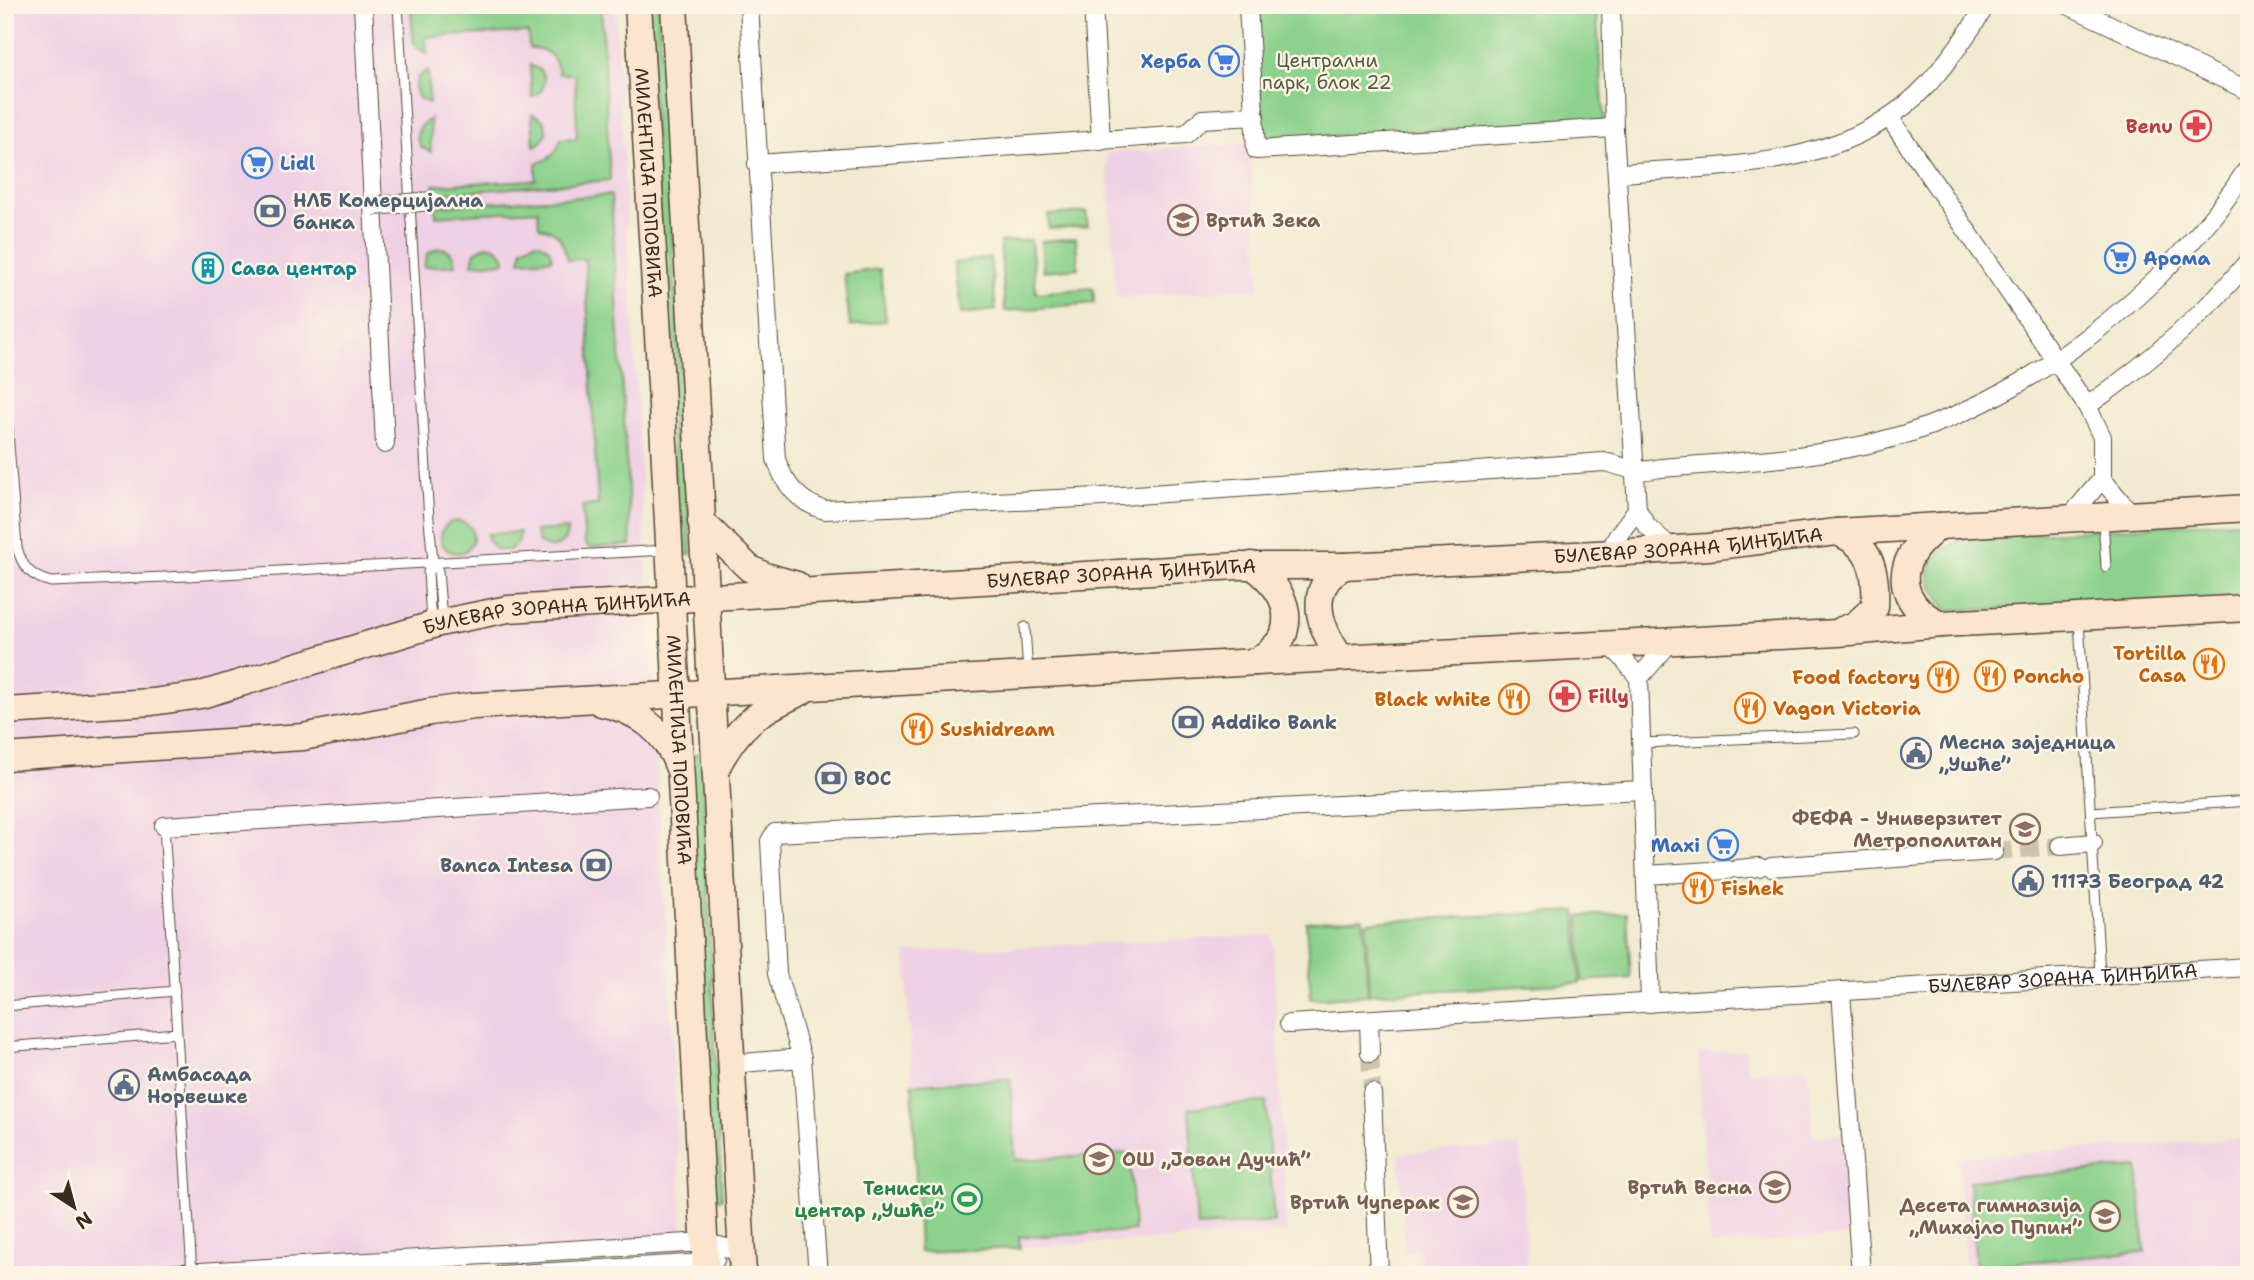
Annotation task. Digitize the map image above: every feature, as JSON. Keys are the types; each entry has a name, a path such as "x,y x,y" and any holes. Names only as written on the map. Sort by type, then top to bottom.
{"street":[{"path":"363,5 385,444"},
{"name":"МИЛЕНТИЈА ПОПОВИЋА","path":"638,5 670,550 705,1260"},
{"name":"МИЛЕНТИЈА ПОПОВИЋА","path":"149,1275 705,1260 742,1263 674,5"},
{"path":"749,5 776,459 785,482 800,498 813,507 825,510 1122,496 1604,462 1635,471 1786,458 1879,442 1981,403 2055,359 2117,314 2172,265 2223,203 2249,166"},
{"path":"1094,5 1101,141"},
{"path":"1248,5 1256,150 1614,128"},
{"path":"1611,5 1614,128 1637,509 1647,526 1671,548"},
{"path":"1617,173 1772,162 1801,156 1862,134 1889,117 1927,85 1954,53 1986,5"},
{"path":"2068,5 2249,91"},
{"path":"757,164 1186,134 1202,119 1255,116"},
{"path":"1889,117 2087,405 2102,437 2102,480 2069,519"},
{"path":"374,206 432,201"},
{"path":"2087,405 2162,349 2199,315 2249,260"},
{"path":"2102,480 2132,515"},
{"name":"БУЛЕВАР ЗОРАНА ЂИНЂИЋА","path":"5,711 152,702 201,695 436,624 508,609 1252,565 1344,566 1610,553 1708,547 1837,532 2249,508"},
{"path":"1610,553 1613,540 1629,523 1637,509"},
{"path":"701,521 741,562 754,571 816,590"},
{"path":"1939,526 1913,552 1905,567 1904,583 1911,602 1918,611 1941,624"},
{"path":"1837,532 1858,543 1872,565 1877,583 1875,607 1855,625 1838,633"},
{"path":"1252,565 1272,581 1278,590 1284,611 1283,634 1276,645 1256,662"},
{"path":"1341,658 1324,631 1319,615 1320,596 1334,572 1344,566"},
{"path":"5,757 303,737 450,708 1028,674 1838,633 1941,624 2249,608"},
{"path":"1650,1003 1639,678 1671,641"},
{"path":"1608,645 1639,678"},
{"path":"716,768 728,746 754,716 815,686"},
{"path":"573,700 610,705 642,719 667,743 681,775"},
{"path":"818,1275 802,1058 776,968 770,841 772,835 778,831 1643,790"},
{"path":"164,826 648,796"},
{"path":"2060,846 2093,844"},
{"path":"1646,875 1994,851"},
{"name":"БУЛЕВАР ЗОРАНА ЂИНЂИЋА","path":"1289,1024 2249,967"},
{"path":"1841,991 1861,1275"},
{"path":"1369,1020 1370,1053"},
{"path":"731,1064 802,1058"},
{"path":"1372,1093 1380,1275"},
{"name":"МИЛЕНТИЈА ПОПОВИЋА","path":"501,1275 705,1260"}],"lane":[{"path":"398,5 433,562 438,571 436,624"},
{"path":"5,393 17,547 26,570 38,579 51,582 187,576 670,550"},
{"path":"2103,517 2106,567"},
{"path":"2078,617 2100,975"},
{"path":"1025,627 1028,674"},
{"path":"1641,743 1854,734"},
{"path":"2091,811 2249,801"},
{"path":"164,826 192,1273"},
{"path":"5,1006 174,991"},
{"path":"5,1047 177,1033"}],"shaded area":[{"path":"5,5 615,5 684,1252 295,1275 5,1275"},
{"name":"Вртић Зека","path":"1250,143 1260,288 1116,298 1106,153"},
{"name":"ОШ „Јован Дучић”","path":"1273,935 1287,1233 919,1252 906,952"},
{"name":"Вртић Весна","path":"1746,1050 1748,1071 1808,1067 1813,1137 1841,1135 1847,1236 1710,1245 1698,1053"},
{"name":"Десета гимназија „Михајло Пупин”","path":"2249,1138 2249,1275 1966,1275 1958,1157"},
{"name":"Вртић Чуперак","path":"1520,1145 1528,1275 1421,1275 1420,1251 1405,1252 1399,1153"}],"green space":[{"path":"481,5 601,7 610,180 434,194 434,185 536,180 536,163 552,155 561,139 577,138 575,74 559,74 556,62 550,54 529,48 528,32 426,37 427,54 414,46 411,10"},
{"path":"647,5 658,5 691,554 679,556"},
{"name":"Централни парк, блок 22","path":"1253,5 1596,5 1604,118 1601,122 1308,137 1269,142 1262,136"},
{"path":"530,65 540,70 544,82 544,86 532,97"},
{"path":"428,70 429,103 419,98 415,88 418,77"},
{"path":"532,114 542,119 546,131 546,135 534,146"},
{"path":"430,119 431,152 421,147 417,137 420,126"},
{"path":"611,195 631,545 590,548 585,543 582,506 598,505 585,259 568,260 556,234 539,227 538,210 436,216 435,206"},
{"path":"1086,212 1088,226 1049,229 1048,215"},
{"path":"1076,238 1078,268 1043,271 1041,241"},
{"path":"1031,240 1036,293 1093,288 1094,303 1005,311 1000,242"},
{"path":"534,242 547,247 552,259 520,261 523,248"},
{"path":"487,245 500,250 505,262 472,264 475,252"},
{"path":"438,248 451,252 456,265 424,267 427,254"},
{"path":"990,258 996,310 960,314 954,263"},
{"path":"880,269 886,321 850,326 844,274"},
{"path":"2249,520 2249,594 2196,601 1947,611 1930,577 1933,560 1950,545 1964,538"},
{"path":"457,521 468,526 473,537 468,548 457,553 446,548 441,537 446,526"},
{"path":"567,529 563,542 551,548 539,543 535,531"},
{"path":"520,532 518,543 509,550 497,550 488,541 487,534"},
{"path":"702,753 722,1199 708,1200 689,756"},
{"path":"1576,911 1580,983 1369,994 1366,922"},
{"path":"1627,913 1631,978 1582,981 1579,916"},
{"path":"1363,918 1368,995 1311,999 1306,922"},
{"name":"Тениски центар „Ушће”","path":"1010,1079 1015,1160 1130,1153 1134,1231 1019,1237 1020,1248 919,1252 912,1084"},
{"path":"1266,1102 1274,1222 1197,1227 1189,1108"},
{"path":"2138,1167 2145,1252 1976,1266 1969,1181"}],"tunnel":[{"path":"1994,851 2060,846"},
{"path":"1370,1053 1372,1093"}],"place":[{"name":"Херба","path":"1224,61"},
{"name":"Benu","path":"2196,126"},
{"name":"Lidl","path":"257,163"},
{"name":"НЛБ Комерцијална банка","path":"270,211"},
{"name":"Вртић Зека","path":"1183,220"},
{"name":"Арома","path":"2120,258"},
{"name":"Сава центар","path":"208,268"},
{"name":"Tortilla Casa","path":"2209,664"},
{"name":"Poncho","path":"1990,676"},
{"name":"Food factory","path":"1943,677"},
{"name":"Filly","path":"1565,696"},
{"name":"Black white","path":"1514,699"},
{"name":"Vagon Victoria","path":"1750,708"},
{"name":"Addiko Bank","path":"1188,722"},
{"name":"Sushidream","path":"917,729"},
{"name":"Месна заједница „Ушће”","path":"1916,753"},
{"name":"BOC","path":"831,778"},
{"name":"ФЕФА - Универзитет Метрополитан","path":"2025,829"},
{"name":"Maxi","path":"1723,845"},
{"name":"Banca Intesa","path":"596,865"},
{"name":"11173 Београд 42","path":"2028,881"},
{"name":"Fishek","path":"1698,888"},
{"name":"Амбасада Норвешке","path":"124,1085"},
{"name":"ОШ „Јован Дучић”","path":"1099,1159"},
{"name":"Вртић Весна","path":"1775,1187"},
{"name":"Тениски центар „Ушће”","path":"967,1199"},
{"name":"Вртић Чуперак","path":"1463,1202"},
{"name":"Десета гимназија „Михајло Пупин”","path":"2105,1216"}]}
